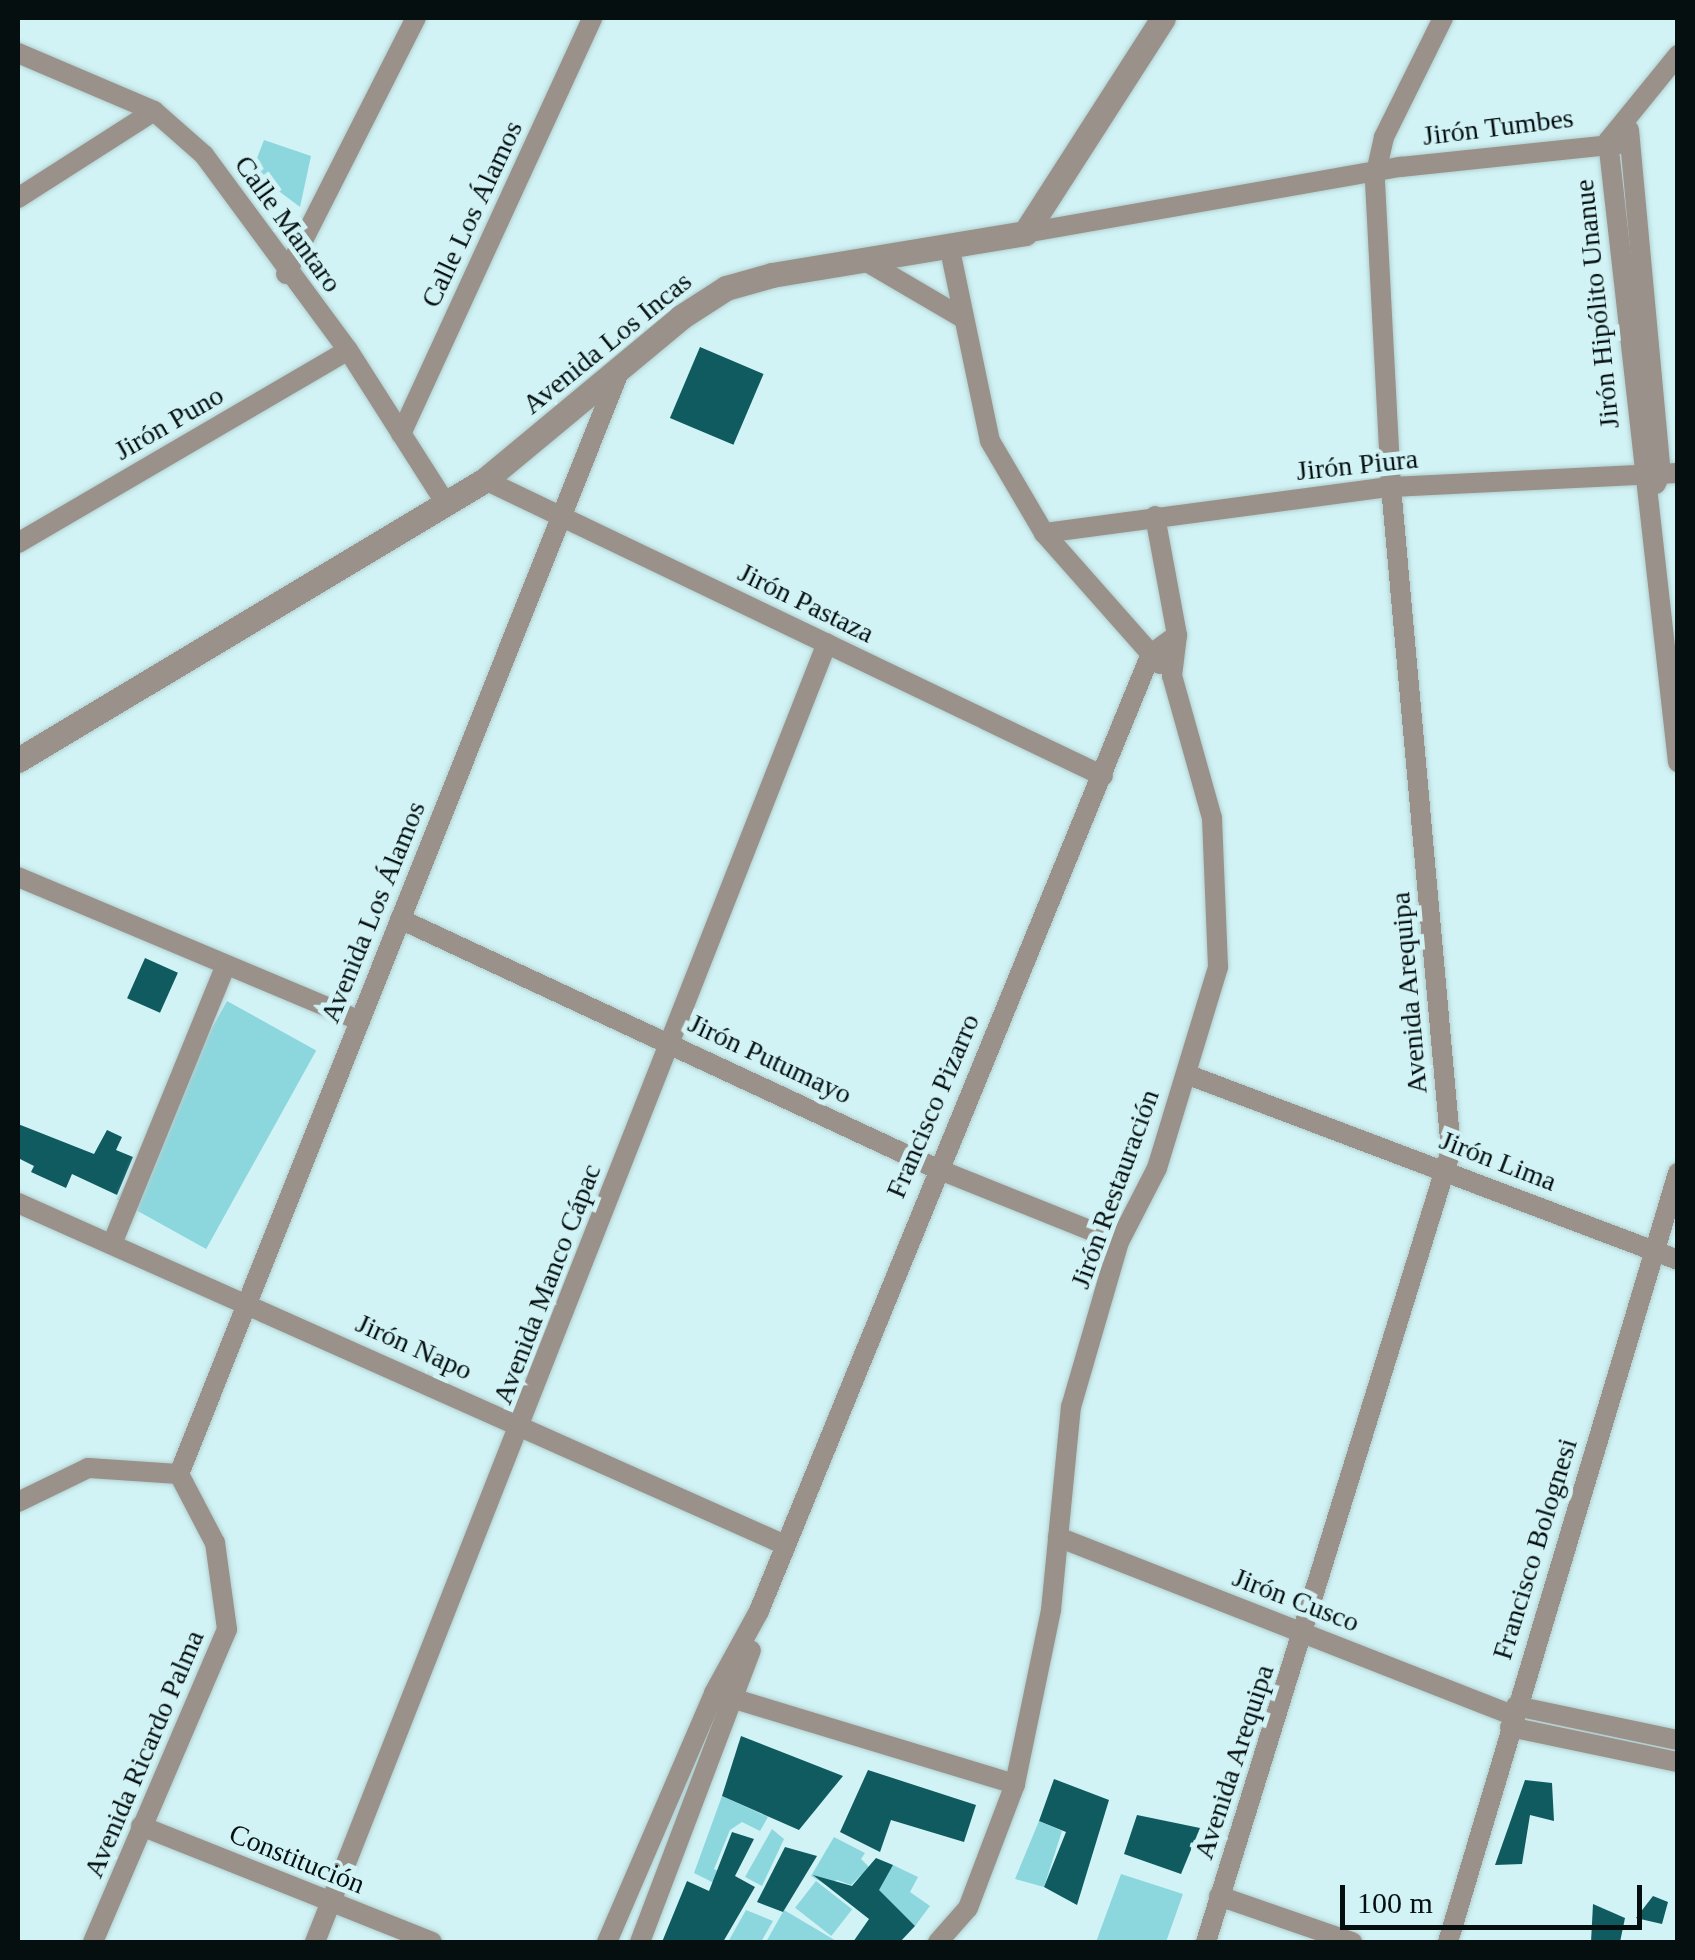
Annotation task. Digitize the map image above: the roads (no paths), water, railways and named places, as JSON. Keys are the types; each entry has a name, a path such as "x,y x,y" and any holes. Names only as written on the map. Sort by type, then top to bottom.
{"street":[{"path":"286,274 416,18"},
{"name":"Calle Los Álamos","path":"401,434 592,18"},
{"path":"1024,234 1163,18"},
{"name":"Avenida Arequipa","path":"1206,1942 1306,1633 1450,1150 1391,488 1375,177 1384,136 1443,18"},
{"name":"Calle Mantaro","path":"18,53 154,112 204,155 286,274 348,350 446,504"},
{"name":"Jirón Hipólito Unanue","path":"1660,473 1608,141 1628,111 1678,55"},
{"name":"Jirón Hipólito Unanue","path":"1628,111 1660,473 1652,495 1678,762"},
{"path":"18,198 154,112"},
{"name":"Jirón Tumbes","path":"1375,177 1400,168 1608,141 1630,143"},
{"name":"Avenida Los Incas","path":"18,760 486,480 726,288 949,245 1375,177"},
{"name":"Jirón Restauración","path":"949,245 961,318 990,441 1044,533 1172,676"},
{"path":"862,260 961,318"},
{"name":"Jirón Puno","path":"18,543 348,350"},
{"name":"Avenida Los Álamos","path":"179,1474 619,372"},
{"name":"Jirón Piura","path":"1044,533 1391,488 1660,473"},
{"name":"Jirón Pastaza","path":"486,480 1103,776"},
{"name":"Jirón Restauración","path":"938,1942 968,1908 1015,1784 1051,1610 1071,1408 1119,1242 1157,1168 1218,967 1212,818 1172,676 1177,634 1155,516"},
{"path":"1151,654 1177,634"},
{"name":"Avenida Manco Cápac","path":"315,1942 522,1425 827,643"},
{"name":"Francisco Pizarro","path":"607,1942 724,1696 935,1168 1103,776 1151,654"},
{"path":"18,878 360,1021"},
{"name":"Jirón Putumayo","path":"400,919 935,1168 1119,1242"},
{"path":"112,1244 226,965"},
{"name":"Jirón Lima","path":"1186,1074 1678,1260"},
{"name":"Francisco Bolognesi","path":"1448,1942 1678,1173"},
{"name":"Jirón Napo","path":"18,1203 786,1546"},
{"path":"18,1502 88,1468 179,1474"},
{"name":"Avenida Ricardo Palma","path":"93,1942 228,1629 215,1543 179,1474"},
{"name":"Jirón Cusco","path":"1058,1537 1513,1716 1678,1762"},
{"path":"724,1696 1015,1784"},
{"name":"Francisco Pizarro","path":"640,1942 724,1696"},
{"name":"Jirón Cusco","path":"1513,1716 1678,1740"},
{"name":"Constitución","path":"141,1826 432,1942"},
{"path":"1219,1896 1352,1942"}]}
